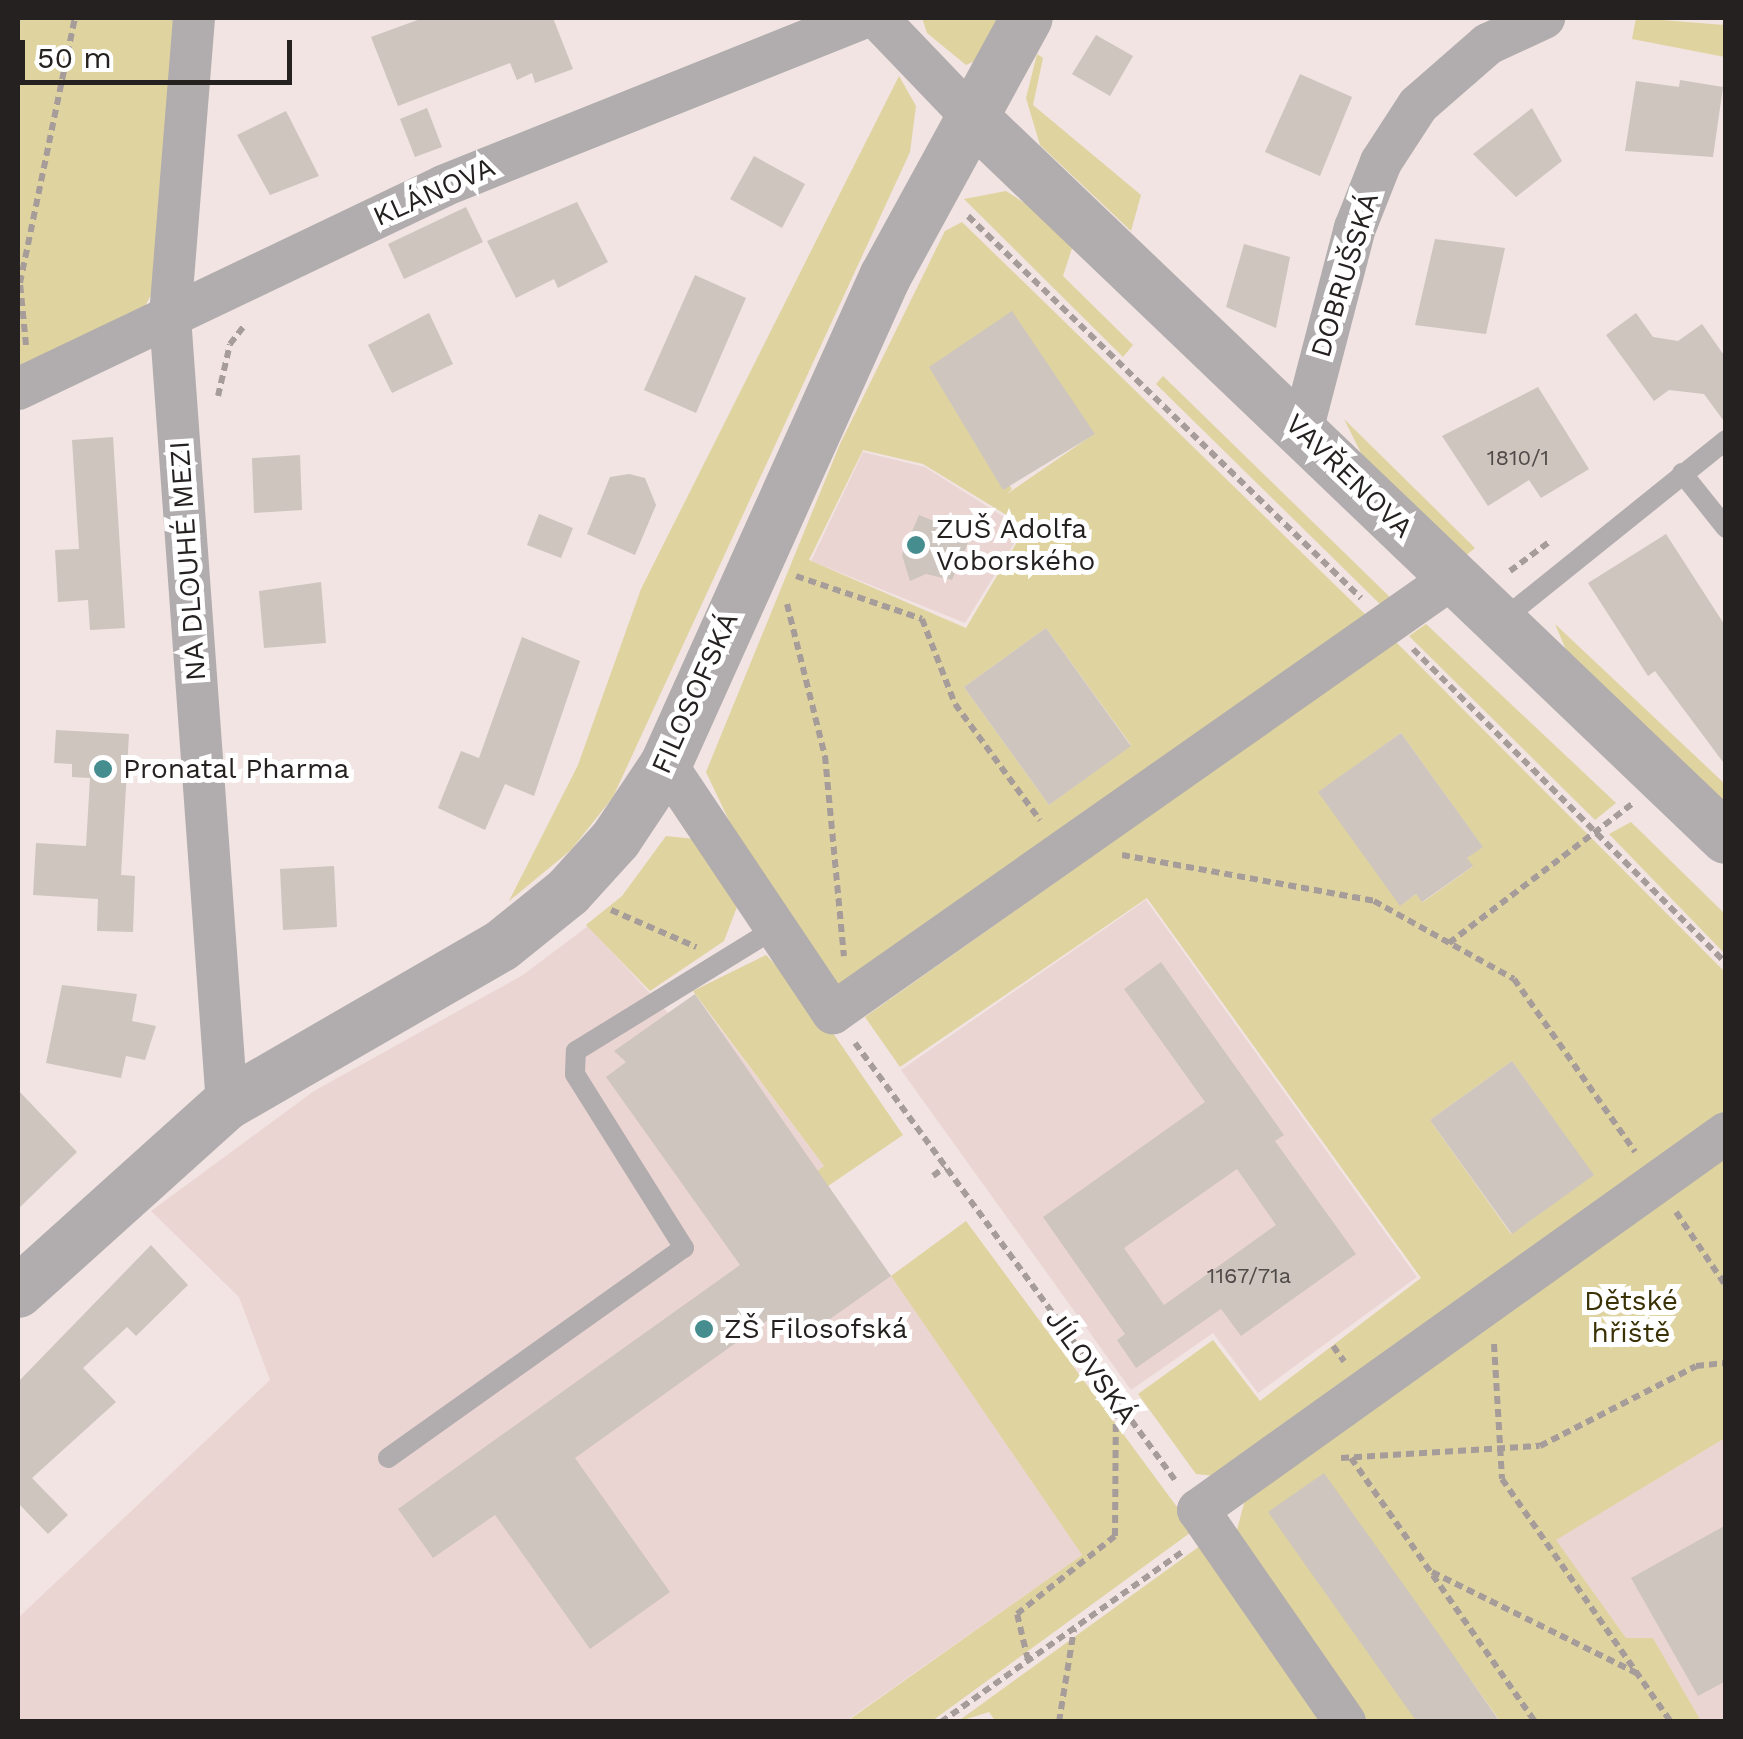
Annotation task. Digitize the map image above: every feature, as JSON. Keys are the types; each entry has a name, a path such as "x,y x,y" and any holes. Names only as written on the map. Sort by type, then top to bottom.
{"street":[{"name":"NA DLOUHÉ MEZI","path":"194,18 170,317 227,1104"},
{"name":"KLÁNOVA","path":"24,385 442,186 862,18"},
{"path":"877,18 970,115 1027,18"},
{"name":"DOBRUŠSKÁ","path":"1302,430 1355,228 1382,162 1432,93 1488,44 1544,18"},
{"name":"VAVŘENOVA","path":"970,115 1726,838"},
{"name":"FILOSOFSKÁ","path":"18,1292 227,1104 463,970 568,892 666,764 771,519 970,115"},
{"path":"666,764 776,928 842,1008 1390,626 1454,577"},
{"path":"1345,1722 1205,1520 1329,1439 1501,1294 1726,1133"}],"lane":[{"path":"1500,622 1726,440"},
{"path":"1682,472 1726,528"},
{"path":"388,1458 684,1248 575,1074 576,1051 776,928"}],"path":[{"path":"24,385 20,283 75,18"},
{"path":"960,208 1598,829 1726,964"},
{"path":"213,416 230,344 252,316"},
{"path":"778,570 922,619 955,704 1048,829 1072,846 1374,902 1514,979 1726,1286"},
{"path":"782,588 825,756 842,1008"},
{"path":"1449,943 1665,780"},
{"path":"568,892 724,959"},
{"name":"JÍLOVSKÁ","path":"842,1008 946,1167 1205,1520"},
{"path":"933,1176 946,1167"},
{"path":"1501,1294 1491,1366 1503,1446 1502,1478 1671,1722"},
{"path":"1329,1439 1351,1458 1540,1446 1696,1366 1726,1362"},
{"path":"1028,1660 1017,1614 1115,1536 1116,1402"},
{"path":"1329,1439 1351,1458 1535,1722"},
{"path":"941,1722 1074,1628 1205,1520"},
{"path":"1431,1571 1641,1675"},
{"path":"1059,1722 1074,1628"}],"shaded area":[{"name":"ZUŠ Adolfa Voborského","path":"863,452 925,467 1023,529 965,623 811,561"},
{"path":"1146,900 1417,1277 1258,1393 1213,1333 1131,1390 901,1070"},
{"path":"588,926 668,1013 695,995 824,1166 800,1183 891,1276 1082,1555 846,1721 18,1722 18,1618 270,1380 239,1297 151,1211 314,1091 523,975"},
{"path":"1725,1438 1725,1721 1701,1721 1653,1638 1626,1638 1555,1540"}],"green space":[{"path":"18,18 179,18 163,272 143,310 18,372"},
{"path":"922,18 1000,18 977,60 966,65 927,33"},
{"path":"1636,18 1725,25 1725,57 1632,39"},
{"path":"1037,54 1043,58 1033,105 1141,195 1131,231 1040,145 1026,98"},
{"path":"899,76 916,106 910,152 613,797 571,850 509,901 578,765 641,589"},
{"path":"1006,191 1076,236 1063,276 1133,345 1123,357 964,199"},
{"path":"962,222 1369,618 836,993 751,867 706,772 840,444 945,231","holes":["929,367 1094,434 1007,494 1012,489","863,450 923,464 1026,527 966,628 809,560","1046,628 1131,745 1049,805 964,687"]},
{"path":"1163,376 1396,603 1387,611 1156,384"},
{"path":"1344,419 1475,548 1464,557 1365,461"},
{"path":"1426,624 1616,803 1595,820 1409,636"},
{"path":"1555,624 1725,784 1725,809 1567,652"},
{"path":"1395,641 1725,972 1725,1119 1227,1477 1196,1474 1138,1394 1213,1340 1260,1401 1421,1278 1147,898 900,1067 865,1017","holes":["1401,733 1482,846 1467,858 1472,867 1423,902 1416,894 1401,905 1319,792","1512,1061 1593,1175 1511,1234 1430,1120"]},
{"path":"1631,822 1725,914 1725,954 1609,834"},
{"path":"666,836 704,840 740,899 724,941 650,991 586,925 622,896"},
{"path":"766,955 813,1004 903,1135 828,1186 800,1183 824,1166 693,991"},
{"name":"Dětské hřiště","path":"1725,1153 1725,1438 1556,1540 1626,1638 1653,1638 1701,1721 1500,1721 1323,1474 1417,1721 1356,1721 1233,1545 1246,1496"},
{"path":"966,1221 1194,1530 932,1721 846,1722 1082,1555 891,1276"},
{"path":"1204,1543 1332,1721 996,1722 989,1712 957,1722"}],"building":[{"path":"423,18 553,18 573,69 535,83 532,73 517,80 510,63 398,106 371,37"},
{"path":"1096,35 1133,56 1110,96 1072,74"},
{"path":"1300,74 1352,97 1320,176 1265,152"},
{"path":"1680,80 1723,87 1713,157 1625,151 1636,81 1679,87"},
{"path":"427,108 442,147 415,157 400,119"},
{"path":"1532,108 1562,161 1516,197 1473,154"},
{"path":"286,111 319,176 270,195 237,135"},
{"path":"754,156 805,184 782,228 730,199"},
{"path":"577,202 608,262 558,288 554,279 516,298 487,241"},
{"path":"466,207 483,242 404,279 388,244"},
{"path":"1435,239 1505,248 1486,334 1415,325"},
{"path":"1244,244 1290,257 1276,328 1226,307"},
{"path":"695,275 746,298 696,413 644,390"},
{"path":"1012,311 1095,434 1003,490 929,367"},
{"path":"429,313 453,364 392,393 368,345"},
{"path":"1636,313 1653,337 1678,341 1702,324 1726,358 1726,424 1704,394 1669,390 1654,401 1606,335"},
{"path":"1538,387 1589,469 1541,498 1529,480 1488,506 1442,436"},
{"path":"113,437 125,628 90,630 88,600 58,602 55,550 79,549 72,440"},
{"path":"300,455 302,510 254,513 252,458"},
{"path":"629,474 645,478 656,505 635,555 587,534 610,477"},
{"path":"539,514 573,528 561,558 527,545"},
{"path":"919,515 971,536 952,580 926,574 910,581 902,555"},
{"path":"1666,534 1726,627 1726,766 1655,671 1648,676 1588,583"},
{"path":"321,582 326,643 264,648 259,591"},
{"path":"1046,628 1131,746 1049,805 964,687"},
{"path":"522,637 580,661 534,796 505,784 485,830 438,808 461,751 479,758"},
{"path":"56,730 129,734 121,875 135,876 133,932 97,931 98,899 33,895 36,843 86,846 90,778 72,777 72,764 54,763"},
{"path":"1401,733 1483,847 1467,858 1473,866 1422,902 1416,894 1400,906 1318,792"},
{"path":"334,866 337,927 283,930 280,869"},
{"path":"1161,962 1284,1135 1275,1141 1356,1254 1241,1336 1221,1309 1136,1368 1117,1340 1125,1334 1043,1217 1205,1102 1124,989","holes":["1237,1169 1276,1225 1164,1305 1124,1248"]},
{"path":"62,985 137,994 132,1021 156,1026 145,1060 126,1056 121,1078 46,1063"},
{"name":"ZŠ Filosofská","path":"695,994 891,1276 796,1343 775,1315 575,1458 670,1592 590,1649 495,1515 433,1558 398,1509 740,1265 606,1077 626,1062 614,1051"},
{"path":"1512,1061 1594,1175 1512,1234 1430,1120"},
{"path":"18,1090 77,1152 18,1209"},
{"path":"151,1245 188,1285 136,1336 127,1327 83,1368 116,1402 32,1478 68,1515 48,1534 18,1503 18,1382"},
{"path":"1324,1473 1500,1722 1417,1722 1268,1512"},
{"path":"1726,1525 1726,1681 1698,1696 1631,1578"}],"place":[{"name":"ZUŠ Adolfa Voborského","path":"916,545"},
{"name":"Pronatal Pharma","path":"103,769"},
{"name":"ZŠ Filosofská","path":"704,1329"}]}
